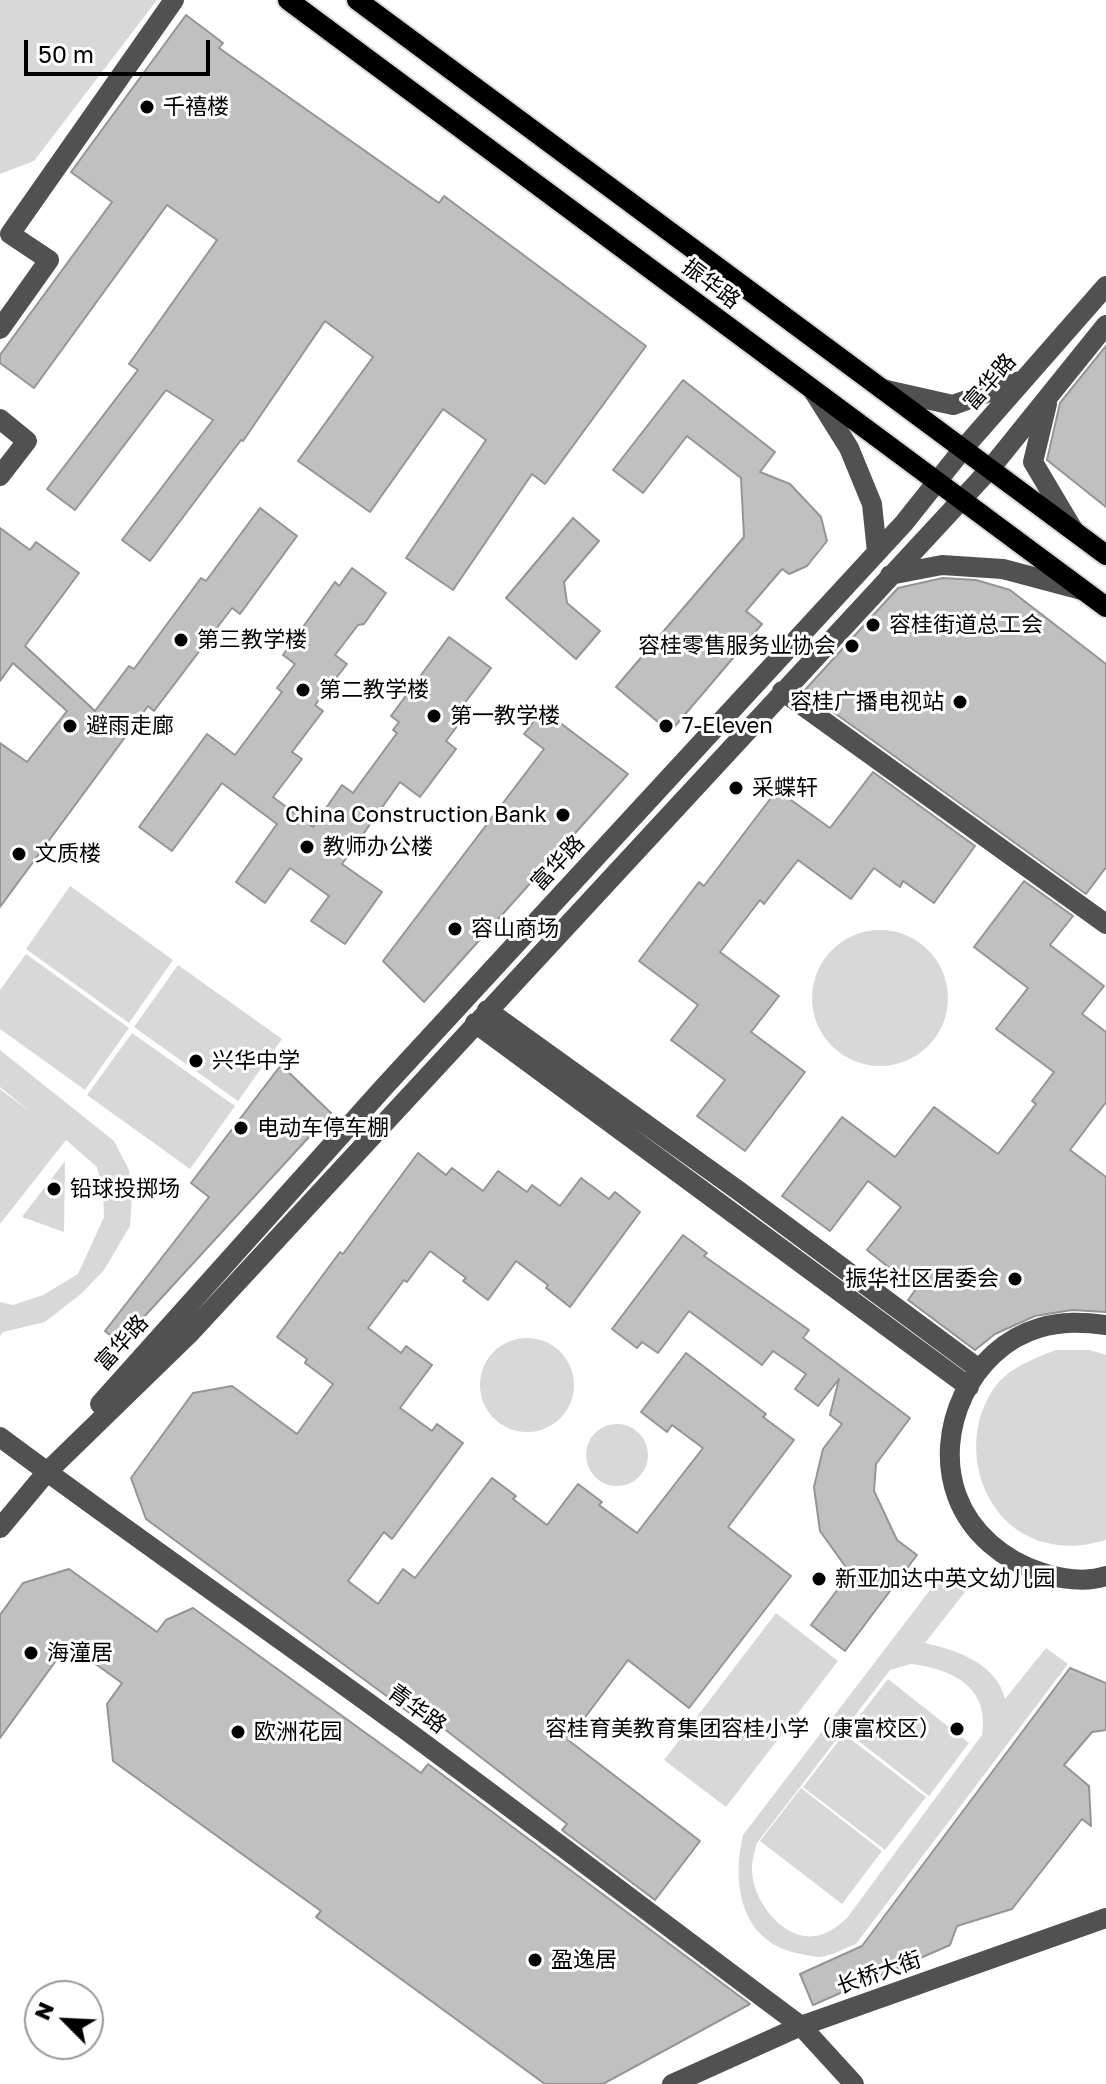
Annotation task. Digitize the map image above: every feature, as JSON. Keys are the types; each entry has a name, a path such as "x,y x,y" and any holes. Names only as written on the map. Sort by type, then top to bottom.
{"main road":[{"name":"振华路","path":"288,0 1106,607"},
{"name":"振华路","path":"357,0 1106,555"}],"street":[{"path":"1,325 49,260 5,230 174,0"},
{"name":"富华路","path":"46,1473 65,1443 373,1099 877,552 1106,286"},
{"name":"富华路","path":"0,1528 46,1473 191,1332 990,469 1106,325"},
{"path":"882,389 953,405 1024,380"},
{"path":"812,389 849,448 872,504 877,552"},
{"path":"1049,397 1033,462 1074,531"},
{"path":"0,419 27,441 0,476"},
{"path":"890,575 942,565 1003,569 1082,590"},
{"path":"782,691 1106,924"},
{"path":"481,1017 727,1182 974,1378"},
{"path":"1106,1325 1074,1321 1038,1328 1005,1344 974,1378 957,1408 950,1452 957,1496 980,1535 1014,1563 1056,1578 1106,1576"},
{"name":"青华路","path":"0,1437 405,1730 801,2026 854,2084"},
{"name":"长桥大街","path":"672,2084 801,2026 1106,1918"}],"shaded area":[{"path":"0,0 157,0 34,161 0,174"},
{"path":"70,886 173,960 129,1023 26,949"},
{"path":"880,930 906,935 928,950 943,972 948,998 943,1024 928,1046 906,1061 880,1066 854,1061 832,1046 817,1024 812,998 817,972 832,950 854,935"},
{"path":"26,954 129,1028 85,1090 0,1029 0,990"},
{"path":"178,965 282,1039 238,1101 134,1027"},
{"path":"132,1033 235,1106 190,1169 87,1095"},
{"path":"0,1050 114,1141 129,1170 132,1197 130,1226 104,1270 82,1293 45,1322 3,1332 0,1336 0,1302 13,1305 43,1295 78,1274 104,1217 103,1192 97,1167 66,1140 0,1224 0,1089 33,1114 0,1087"},
{"name":"铅球投掷场","path":"65,1161 64,1232 22,1217"},
{"path":"527,1338 545,1341 560,1352 571,1367 574,1385 571,1403 560,1418 545,1429 527,1432 509,1429 494,1418 483,1403 480,1385 483,1367 494,1352 509,1341"},
{"path":"1056,1350 1090,1350 1106,1355 1106,1540 1086,1545 1052,1544 1027,1536 1007,1521 991,1502 981,1479 977,1454 978,1429 985,1405 998,1383 1017,1367"},
{"path":"617,1424 629,1426 639,1433 646,1443 646,1467 639,1477 629,1484 617,1486 605,1484 595,1477 588,1467 586,1455 588,1443 595,1433 605,1426"},
{"path":"943,1573 965,1592 925,1643 974,1660 994,1676 1005,1699 1046,1648 1068,1664 856,1944 818,1957 781,1948 765,1938 745,1910 741,1892 739,1874 743,1835","holes":["911,1664 954,1676 974,1693 983,1718 982,1735 847,1918 820,1935 794,1933 772,1917 757,1893 752,1868 757,1843 890,1670"]},
{"path":"776,1613 838,1661 726,1807 664,1760"},
{"path":"888,1679 969,1743 929,1796 847,1732"},
{"path":"844,1734 926,1797 885,1850 803,1787"},
{"path":"801,1788 882,1851 842,1904 760,1841"}],"building":[{"path":"186,15 223,43 219,48 439,203 444,196 646,346 545,484 532,474 453,590 406,558 486,440 443,409 370,512 298,461 373,357 325,321 243,441 150,561 122,540 213,420 166,390 75,510 47,489 138,370 129,364 217,240 167,205 34,388 0,363 0,355 112,202 71,172"},
{"path":"1106,346 1106,507 1047,460 1060,403"},
{"path":"683,380 775,452 760,472 790,484 821,517 827,541 807,566 789,574 782,569 746,611 762,624 670,732 616,687 744,537 741,478 687,436 643,493 613,470"},
{"path":"260,508 297,536 240,614 232,608 154,711 148,706 0,907 0,743 27,762 67,711 13,663 0,681 0,528 30,550 36,542 79,573 25,646 95,711 129,666 134,669 201,578 206,581"},
{"path":"573,518 599,541 564,582 567,603 600,631 576,659 506,598"},
{"path":"352,568 386,593 364,624 358,625 335,655 347,664 315,705 323,711 292,752 302,759 273,797 313,827 342,785 353,793 397,733 393,730 399,722 391,716 449,637 491,668 464,704 470,709 446,741 456,749 420,797 400,782 342,864 382,892 345,944 311,921 329,896 290,868 265,903 236,882 277,824 222,783 172,851 139,827 207,734 235,755 282,692 277,688 295,664 283,655 335,582 339,586"},
{"name":"容桂广播电视站","path":"943,578 976,580 1010,590 1106,664 1106,867 1086,894 804,691 898,588"},
{"path":"543,710 628,774 424,1002 383,961 544,749 524,734"},
{"path":"873,772 975,846 934,903 903,881 900,887 874,868 851,899 798,860 764,904 760,900 720,952 779,996 751,1032 805,1072 745,1151 697,1116 725,1080 671,1040 698,1005 639,961 699,882 704,886 777,790 830,828"},
{"path":"1024,881 1073,916 1050,945 1104,986 1082,1014 1106,1032 1106,1102 1070,1150 1106,1177 1106,1312 1072,1310 1035,1316 995,1334 975,1350 908,1300 916,1289 867,1250 901,1207 868,1181 830,1231 782,1196 842,1117 895,1157 934,1107 998,1154 1036,1104 1032,1101 1054,1072 996,1029 1028,988 974,947"},
{"path":"281,1065 331,1113 120,1343 105,1331 209,1197 191,1183"},
{"path":"418,1153 446,1175 452,1168 483,1191 498,1171 527,1192 532,1185 560,1206 581,1178 609,1199 615,1192 640,1212 570,1307 546,1288 548,1285 516,1261 488,1300 463,1281 466,1278 430,1251 368,1328 401,1353 406,1346 432,1365 400,1408 432,1431 437,1424 463,1443 392,1539 384,1532 348,1581 378,1604 403,1569 415,1578 492,1478 547,1525 578,1484 602,1502 599,1505 637,1533 703,1448 672,1425 667,1432 641,1412 686,1353 766,1414 763,1417 794,1440 728,1527 791,1576 689,1708 628,1660 568,1740 700,1841 655,1900 562,1830 567,1824 416,1707 411,1714 146,1519 131,1478 193,1393 232,1386 297,1434 333,1384 305,1363 307,1359 277,1337"},
{"path":"683,1235 707,1253 704,1256 809,1330 803,1338 910,1418 876,1464 874,1491 897,1540 917,1555 845,1651 811,1625 850,1573 820,1531 814,1487 823,1449 842,1424 830,1415 839,1379 818,1406 795,1389 806,1374 773,1351 762,1365 689,1311 658,1353 642,1342 637,1348 612,1329"},
{"path":"69,1569 157,1632 166,1620 193,1608 421,1773 428,1764 750,2004 603,2084 545,2084 316,1917 321,1911 113,1761 107,1704 122,1683 68,1644 0,1738 0,1615 23,1583"},
{"path":"1070,1668 1106,1683 1106,1730 1092,1732 1064,1765 1089,1786 1091,1826 1082,1819 1012,1909 957,1926 950,1945 813,2005 800,1974 862,1946"}],"place":[{"name":"千禧楼","path":"147,107"},
{"name":"容桂街道总工会","path":"873,625"},
{"name":"第三教学楼","path":"181,640"},
{"name":"容桂零售服务业协会","path":"852,646"},
{"name":"第二教学楼","path":"303,690"},
{"name":"容桂广播电视站","path":"960,702"},
{"name":"第一教学楼","path":"434,716"},
{"name":"避雨走廊","path":"70,726"},
{"name":"7-Eleven","path":"666,726"},
{"name":"采蝶轩","path":"736,788"},
{"name":"China Construction Bank","path":"563,815"},
{"name":"教师办公楼","path":"307,847"},
{"name":"文质楼","path":"19,854"},
{"name":"容山商场","path":"455,929"},
{"name":"兴华中学","path":"196,1061"},
{"name":"电动车停车棚","path":"241,1128"},
{"name":"铅球投掷场","path":"54,1189"},
{"name":"振华社区居委会","path":"1015,1279"},
{"name":"新亚加达中英文幼儿园","path":"819,1579"},
{"name":"海潼居","path":"31,1653"},
{"name":"容桂育美教育集团容桂小学（康富校区）","path":"957,1729"},
{"name":"欧洲花园","path":"238,1732"},
{"name":"盈逸居","path":"535,1960"}]}
